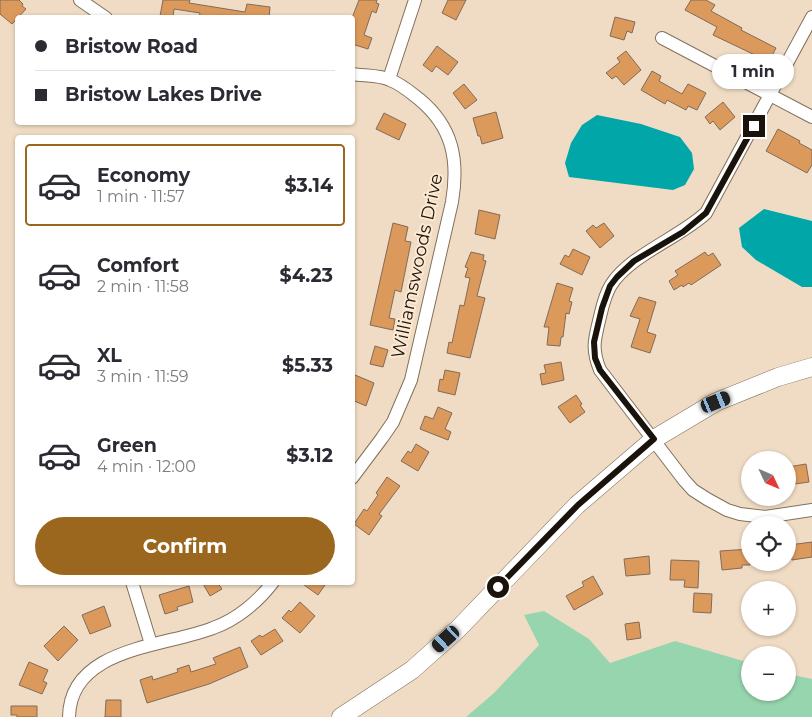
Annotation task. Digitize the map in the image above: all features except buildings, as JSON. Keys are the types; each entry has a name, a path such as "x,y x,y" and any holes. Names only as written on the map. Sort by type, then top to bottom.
{"main road":[{"path":"342,717 418,664 458,629 578,505 654,439 716,402 778,377 812,367"}],"street":[{"path":"80,0 102,15"},
{"path":"389,79 415,0"},
{"path":"812,17 706,213 683,232 634,261 623,270 605,296 594,342 595,358 600,370 684,480 694,490 727,510 740,514 765,517 812,510"},
{"path":"662,38 772,94 812,117"},
{"name":"Williamswoods Drive","path":"355,74 389,79 423,102 441,122 451,143 456,166 456,182 452,202 411,380 393,422 355,474"},
{"path":"133,585 151,644"},
{"path":"69,717 74,694 90,670 104,661 151,644 213,628 229,620 251,604 270,585"}],"green space":[{"path":"544,611 589,639 610,663 675,641 741,660 741,701 796,701 796,676 812,679 812,717 466,717 494,693 539,645 524,615"}],"water":[{"path":"597,115 641,124 680,137 692,153 694,169 685,185 673,190 569,177 565,163 571,143 582,125"},
{"path":"764,209 812,221 812,287 802,287 756,260 742,247 739,228"}],"route":[{"path":"498,587 578,505 654,439 600,370 595,358 594,342 605,296 610,286 623,270 634,261 683,232 706,213 754,126"}]}
